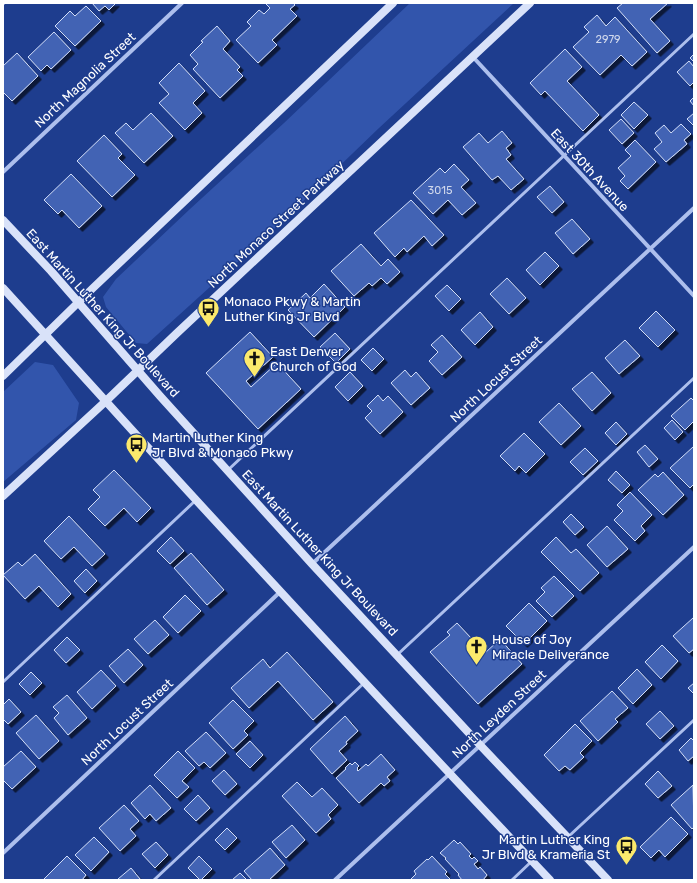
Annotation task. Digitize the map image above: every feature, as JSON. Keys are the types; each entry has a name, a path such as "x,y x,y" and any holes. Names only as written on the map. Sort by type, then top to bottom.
{"main road":[{"path":"3,376 78,302 393,3"},
{"name":"North Monaco Street Parkway","path":"3,496 530,3"},
{"name":"East Martin Luther King Jr Boulevard","path":"3,220 51,271 137,370 312,564 608,880"},
{"path":"3,288 364,683 550,880"}],"street":[{"name":"North Magnolia Street","path":"3,172 182,3"},
{"name":"East 30th Avenue","path":"472,57 694,296"},
{"name":"North Locust Street","path":"312,564 694,208"},
{"name":"North Leyden Street","path":"335,880 694,547"},
{"name":"North Locust Street","path":"3,852 280,592"}],"lane":[{"path":"228,471 694,34"},
{"path":"397,655 694,378"},
{"path":"3,682 196,500"},
{"path":"154,880 364,683"},
{"path":"568,837 694,720"},
{"path":"512,880 532,861"}],"shaded area":[{"path":"410,3 514,3 379,128 273,230 147,344 136,343 106,307 103,297 116,279 284,123"},
{"path":"35,362 53,365 79,403 76,420 3,482 3,392"}],"building":[{"path":"92,3 116,3 109,10 105,6 99,11"},
{"path":"265,3 293,3 295,5 290,9 297,16 272,40 277,45 258,63 236,40 251,26 247,22 259,10 264,14 270,8"},
{"path":"623,3 668,3 650,19 670,41 657,53 617,8"},
{"path":"86,6 101,21 75,46 55,26 70,11 75,16"},
{"path":"597,15 606,26 615,17 647,52 632,66 621,55 600,75 573,47 589,32 584,27"},
{"path":"217,26 230,41 223,49 240,67 237,70 243,76 220,98 193,69 198,64 190,55 203,42 201,41"},
{"path":"54,32 71,50 51,69 47,65 41,71 28,57"},
{"path":"565,49 582,67 567,81 599,115 583,131 545,91 541,95 530,83"},
{"path":"17,53 38,76 12,101 3,92 3,66"},
{"path":"694,54 694,62 690,58"},
{"path":"689,61 694,67 694,82 690,86 677,72"},
{"path":"179,63 205,91 193,103 202,113 185,130 159,103 169,94 159,83"},
{"path":"694,97 694,106 690,101"},
{"path":"634,102 648,115 634,129 621,115"},
{"path":"151,113 173,136 144,163 115,133 126,123 133,130"},
{"path":"694,113 694,126 687,119"},
{"path":"621,119 634,133 622,144 609,130"},
{"path":"681,124 691,134 684,140 687,144 666,162 654,149 662,142 655,133 664,125 671,133"},
{"path":"502,131 512,143 506,148 511,155 506,159 524,179 511,190 498,176 492,180 463,147 479,133 488,143"},
{"path":"104,135 122,154 118,158 135,175 112,197 77,161"},
{"path":"635,140 656,162 628,189 620,181 625,176 618,168 631,156 625,150"},
{"path":"454,164 469,180 461,187 476,203 462,215 448,200 433,214 413,193 440,168 445,173"},
{"path":"71,174 102,206 79,228 62,210 58,214 44,200"},
{"path":"550,186 564,202 552,213 537,197"},
{"path":"411,200 444,235 432,246 424,236 407,252 404,248 395,257 374,233"},
{"path":"572,219 590,239 573,254 555,233"},
{"path":"361,244 381,266 388,259 400,272 387,284 381,278 372,286 369,283 354,296 331,271"},
{"path":"545,252 559,266 540,285 526,270"},
{"path":"507,278 526,298 509,314 490,294"},
{"path":"324,284 345,307 314,337 288,310 306,293 310,298"},
{"path":"447,285 461,299 449,311 435,296"},
{"path":"656,311 675,330 658,347 639,328"},
{"path":"480,312 493,327 475,345 461,330"},
{"path":"250,332 273,357 246,381 251,387 277,363 301,389 258,429 206,373"},
{"path":"335,333 350,349 336,363 320,347"},
{"path":"442,335 462,357 442,375 429,361 438,352 431,345"},
{"path":"625,340 640,356 619,374 605,358"},
{"path":"373,348 384,359 372,371 361,360"},
{"path":"405,370 411,377 416,372 430,388 411,405 391,383"},
{"path":"350,372 363,386 348,401 335,387"},
{"path":"592,372 611,393 592,411 572,389"},
{"path":"378,395 383,401 388,396 403,412 380,434 365,418 372,411 367,406"},
{"path":"691,398 694,401 694,421 685,430 671,416"},
{"path":"559,403 581,426 561,445 539,422"},
{"path":"672,420 683,432 675,440 664,428"},
{"path":"616,422 627,434 616,445 605,433"},
{"path":"524,433 545,454 526,473 519,466 515,471 500,456"},
{"path":"645,445 658,459 649,467 637,452"},
{"path":"693,447 694,484 690,488 670,468"},
{"path":"585,448 598,461 583,475 570,462"},
{"path":"114,470 151,508 137,522 124,508 105,526 88,509 100,497 93,490"},
{"path":"616,471 630,485 622,493 608,480"},
{"path":"663,472 684,495 663,515 638,490 655,474 658,477"},
{"path":"630,492 652,515 641,526 645,531 635,541 614,520 623,511 617,505"},
{"path":"571,514 584,527 575,535 563,522"},
{"path":"69,516 105,554 92,566 74,547 61,559 44,541"},
{"path":"607,526 628,549 607,567 587,545"},
{"path":"171,537 184,551 170,564 157,551"},
{"path":"556,537 571,553 576,549 599,573 580,591 541,552"},
{"path":"191,553 224,590 207,605 174,568"},
{"path":"35,554 71,594 58,607 39,586 25,599 3,575 18,562 22,566"},
{"path":"86,569 97,581 85,593 74,581"},
{"path":"554,576 574,596 552,617 536,601 545,592 541,588"},
{"path":"185,595 201,611 178,633 163,617"},
{"path":"529,603 547,621 524,644 506,626"},
{"path":"693,618 694,649 689,653 673,636"},
{"path":"155,620 169,635 148,654 134,639"},
{"path":"457,623 485,653 500,639 522,664 478,704 430,652 450,635 447,632"},
{"path":"67,637 80,650 66,663 54,650"},
{"path":"662,645 678,661 661,679 645,662"},
{"path":"128,649 143,665 124,683 109,666"},
{"path":"287,652 333,702 313,720 278,681 249,708 231,688 263,659 270,668"},
{"path":"637,669 652,685 633,704 618,688"},
{"path":"101,670 116,686 92,709 77,692"},
{"path":"31,672 42,683 30,695 19,684"},
{"path":"694,683 694,694 688,688"},
{"path":"612,691 628,708 615,719 618,722 598,741 580,721"},
{"path":"67,695 87,718 68,735 54,718 59,713 53,707"},
{"path":"9,699 21,712 8,724 3,719 3,705"},
{"path":"233,700 254,721 244,731 248,735 233,749 209,723"},
{"path":"660,711 674,726 660,739 646,724"},
{"path":"36,715 59,741 39,759 16,733"},
{"path":"345,716 358,731 339,751 347,760 332,774 310,749"},
{"path":"575,724 592,741 580,753 584,757 570,770 565,766 559,771 544,755"},
{"path":"206,732 226,753 210,768 204,762 199,766 185,751"},
{"path":"691,738 694,741 694,756 688,761 679,750"},
{"path":"250,741 263,755 250,768 236,754"},
{"path":"21,751 36,767 12,789 3,780 3,767"},
{"path":"178,751 195,768 182,781 189,787 177,798 154,775"},
{"path":"381,754 395,770 387,777 390,781 384,786 381,783 359,803 336,778 350,763 352,765 355,762 359,766 357,768 358,771 366,764 368,766"},
{"path":"224,770 237,784 225,795 212,781"},
{"path":"658,771 672,786 658,798 645,784"},
{"path":"297,782 312,797 322,788 338,805 328,815 331,819 316,833 282,796"},
{"path":"150,785 171,808 156,821 150,814 145,819 131,803"},
{"path":"693,785 694,827 692,829 671,805"},
{"path":"198,795 210,808 196,821 184,809"},
{"path":"124,805 139,821 130,829 136,836 120,851 99,828"},
{"path":"671,817 688,834 665,857 659,850 651,858 640,847"},
{"path":"292,825 305,840 286,858 272,842"},
{"path":"227,828 237,838 225,850 215,840"},
{"path":"94,837 109,852 91,871 75,855"},
{"path":"454,840 458,844 460,842 471,854 469,856 472,859 474,857 478,861 474,864 478,869 480,867 487,875 483,880 462,880 458,875 459,874 445,859 446,858 440,853"},
{"path":"156,842 168,855 155,868 142,854"},
{"path":"270,848 285,865 269,880 252,880 244,871"},
{"path":"67,856 86,875 82,880 43,880"},
{"path":"199,856 212,869 201,880 188,868"},
{"path":"432,856 447,872 445,874 450,879 410,880 416,874 414,871"},
{"path":"131,868 140,879 118,879"},
{"path":"240,873 247,880 232,880"}],"place":[{"name":"Monaco Pkwy & Martin Luther King Jr Blvd","path":"209,328"},
{"name":"East Denver Church of God","path":"254,378"},
{"name":"Martin Luther King Jr Blvd & Monaco Pkwy","path":"137,464"},
{"name":"House of Joy Miracle Deliverance","path":"476,666"},
{"name":"Martin Luther King Jr Blvd & Krameria St","path":"626,866"}]}
